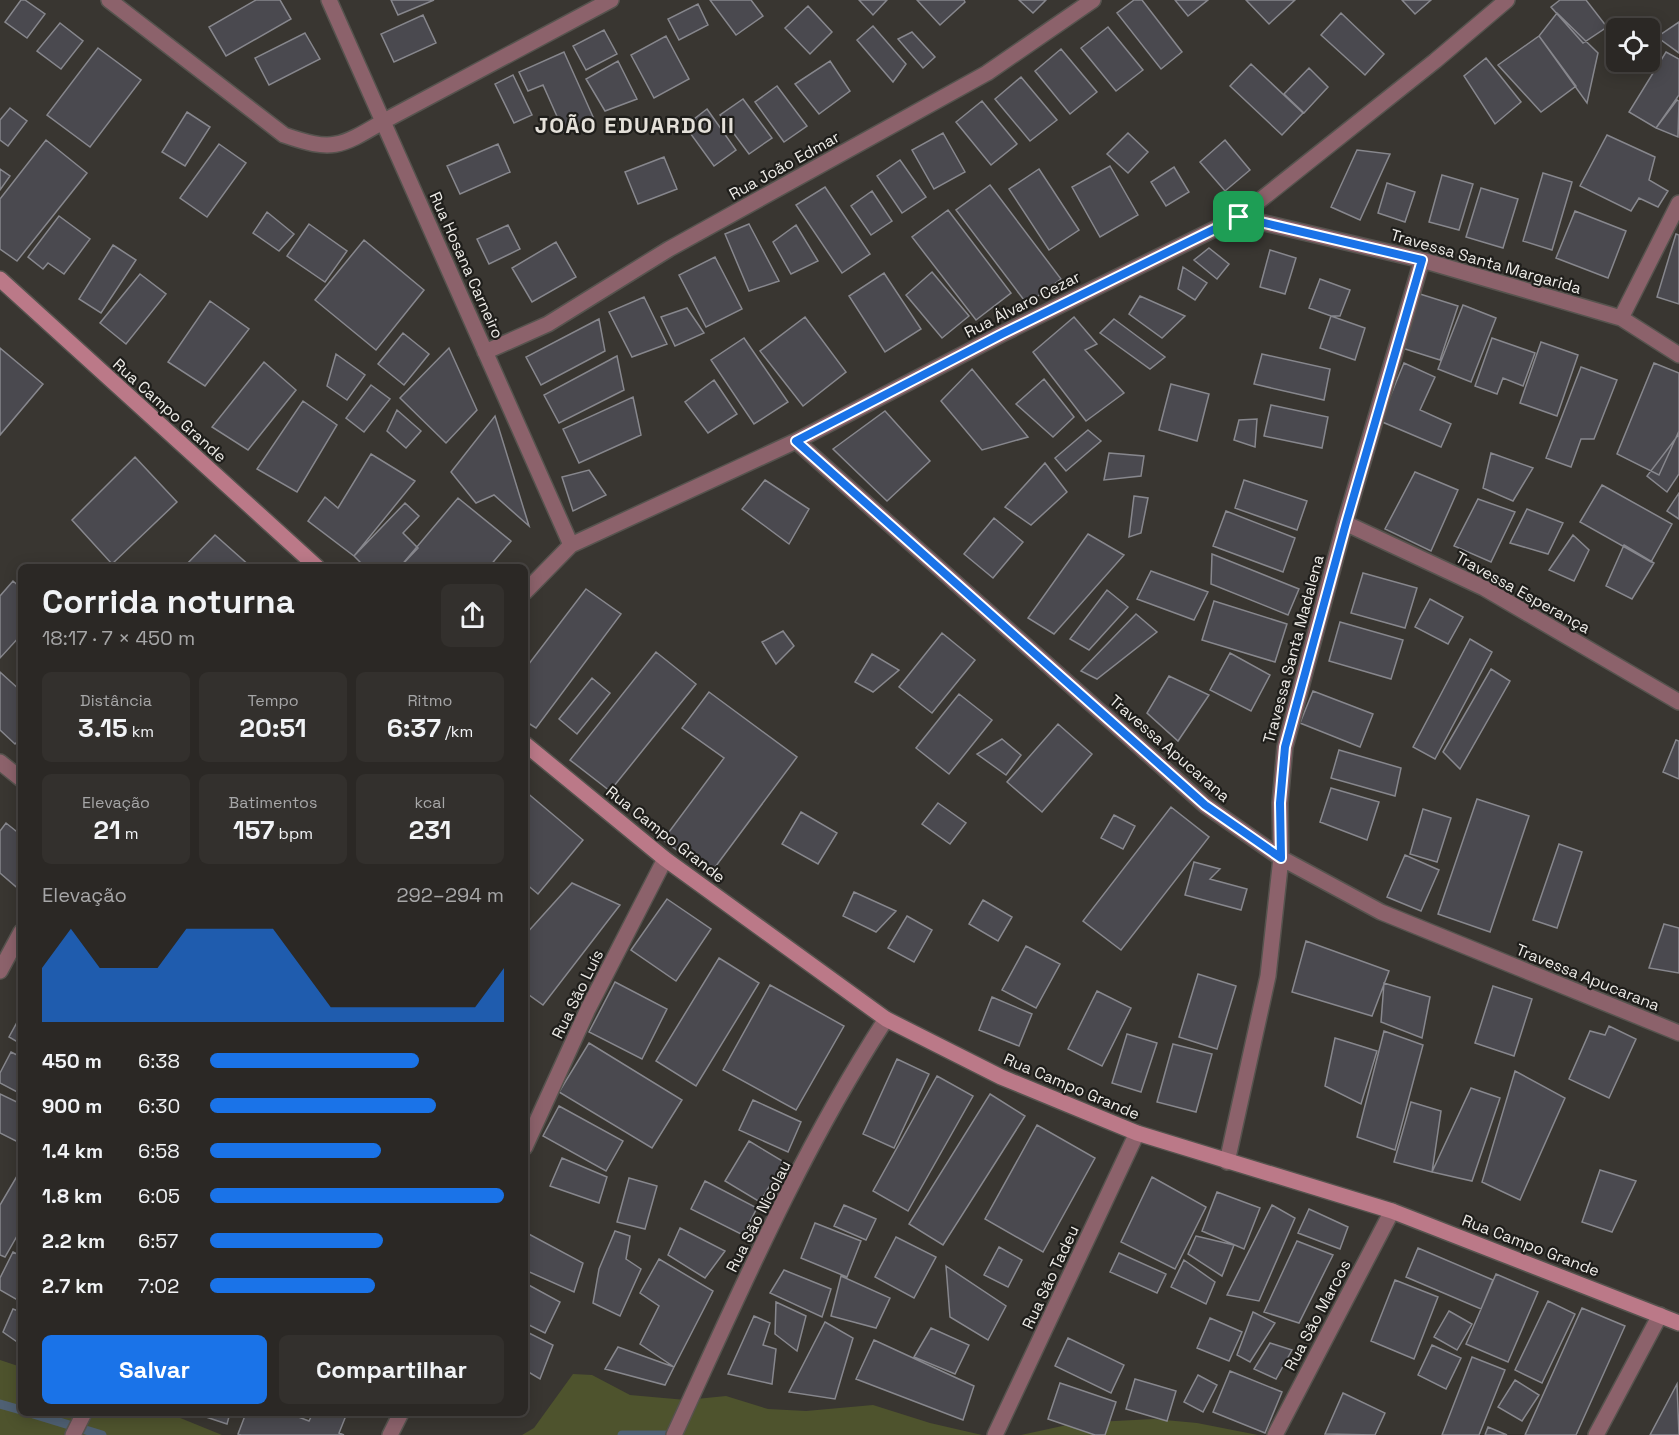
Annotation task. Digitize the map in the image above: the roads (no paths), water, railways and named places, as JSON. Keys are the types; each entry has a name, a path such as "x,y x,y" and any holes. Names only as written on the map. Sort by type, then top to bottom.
{"street":[{"path":"109,0 284,135 316,146 349,142 611,0"},
{"name":"Rua Hosana Carneiro","path":"329,0 534,467 571,545"},
{"name":"Rua João Edmar","path":"485,352 548,324 669,249 987,73 1093,0"},
{"name":"Rua Álvaro Cezar","path":"528,589 571,545 796,441 1002,334 1239,217 1435,61 1507,0"},
{"path":"1621,318 1679,202"},
{"name":"Travessa Santa Margarida","path":"1239,217 1422,260 1621,318 1679,355"},
{"name":"Travessa Santa Madalena","path":"1227,1162 1268,976 1281,858 1280,803 1285,747 1346,523 1422,260"},
{"name":"Rua Campo Grande","path":"0,279 310,564"},
{"name":"Travessa Apucarana","path":"796,441 1205,805 1281,858 1381,912 1679,1033"},
{"name":"Travessa Esperança","path":"1346,523 1484,588 1679,702"},
{"name":"Rua Campo Grande","path":"528,746 665,859 886,1019 1001,1077 1137,1133 1392,1211 1679,1323"},
{"path":"0,762 18,777"},
{"name":"Rua São Luís","path":"528,1140 588,1009 665,859"},
{"path":"0,970 18,937"},
{"name":"Rua São Nicolau","path":"674,1435 727,1319 845,1082 886,1019"},
{"name":"Rua São Tadeu","path":"995,1435 1137,1133"},
{"name":"Rua São Marcos","path":"1278,1429 1392,1211"},
{"path":"1596,1435 1660,1315"},
{"path":"73,1435 82,1416"},
{"path":"390,1435 400,1416"}],"waterway":[{"path":"0,1404 18,1409"},
{"path":"40,1416 102,1435"},
{"path":"622,1435 677,1435"}],"district":[{"name":"JOÃO EDUARDO II","path":"635,125"}]}
